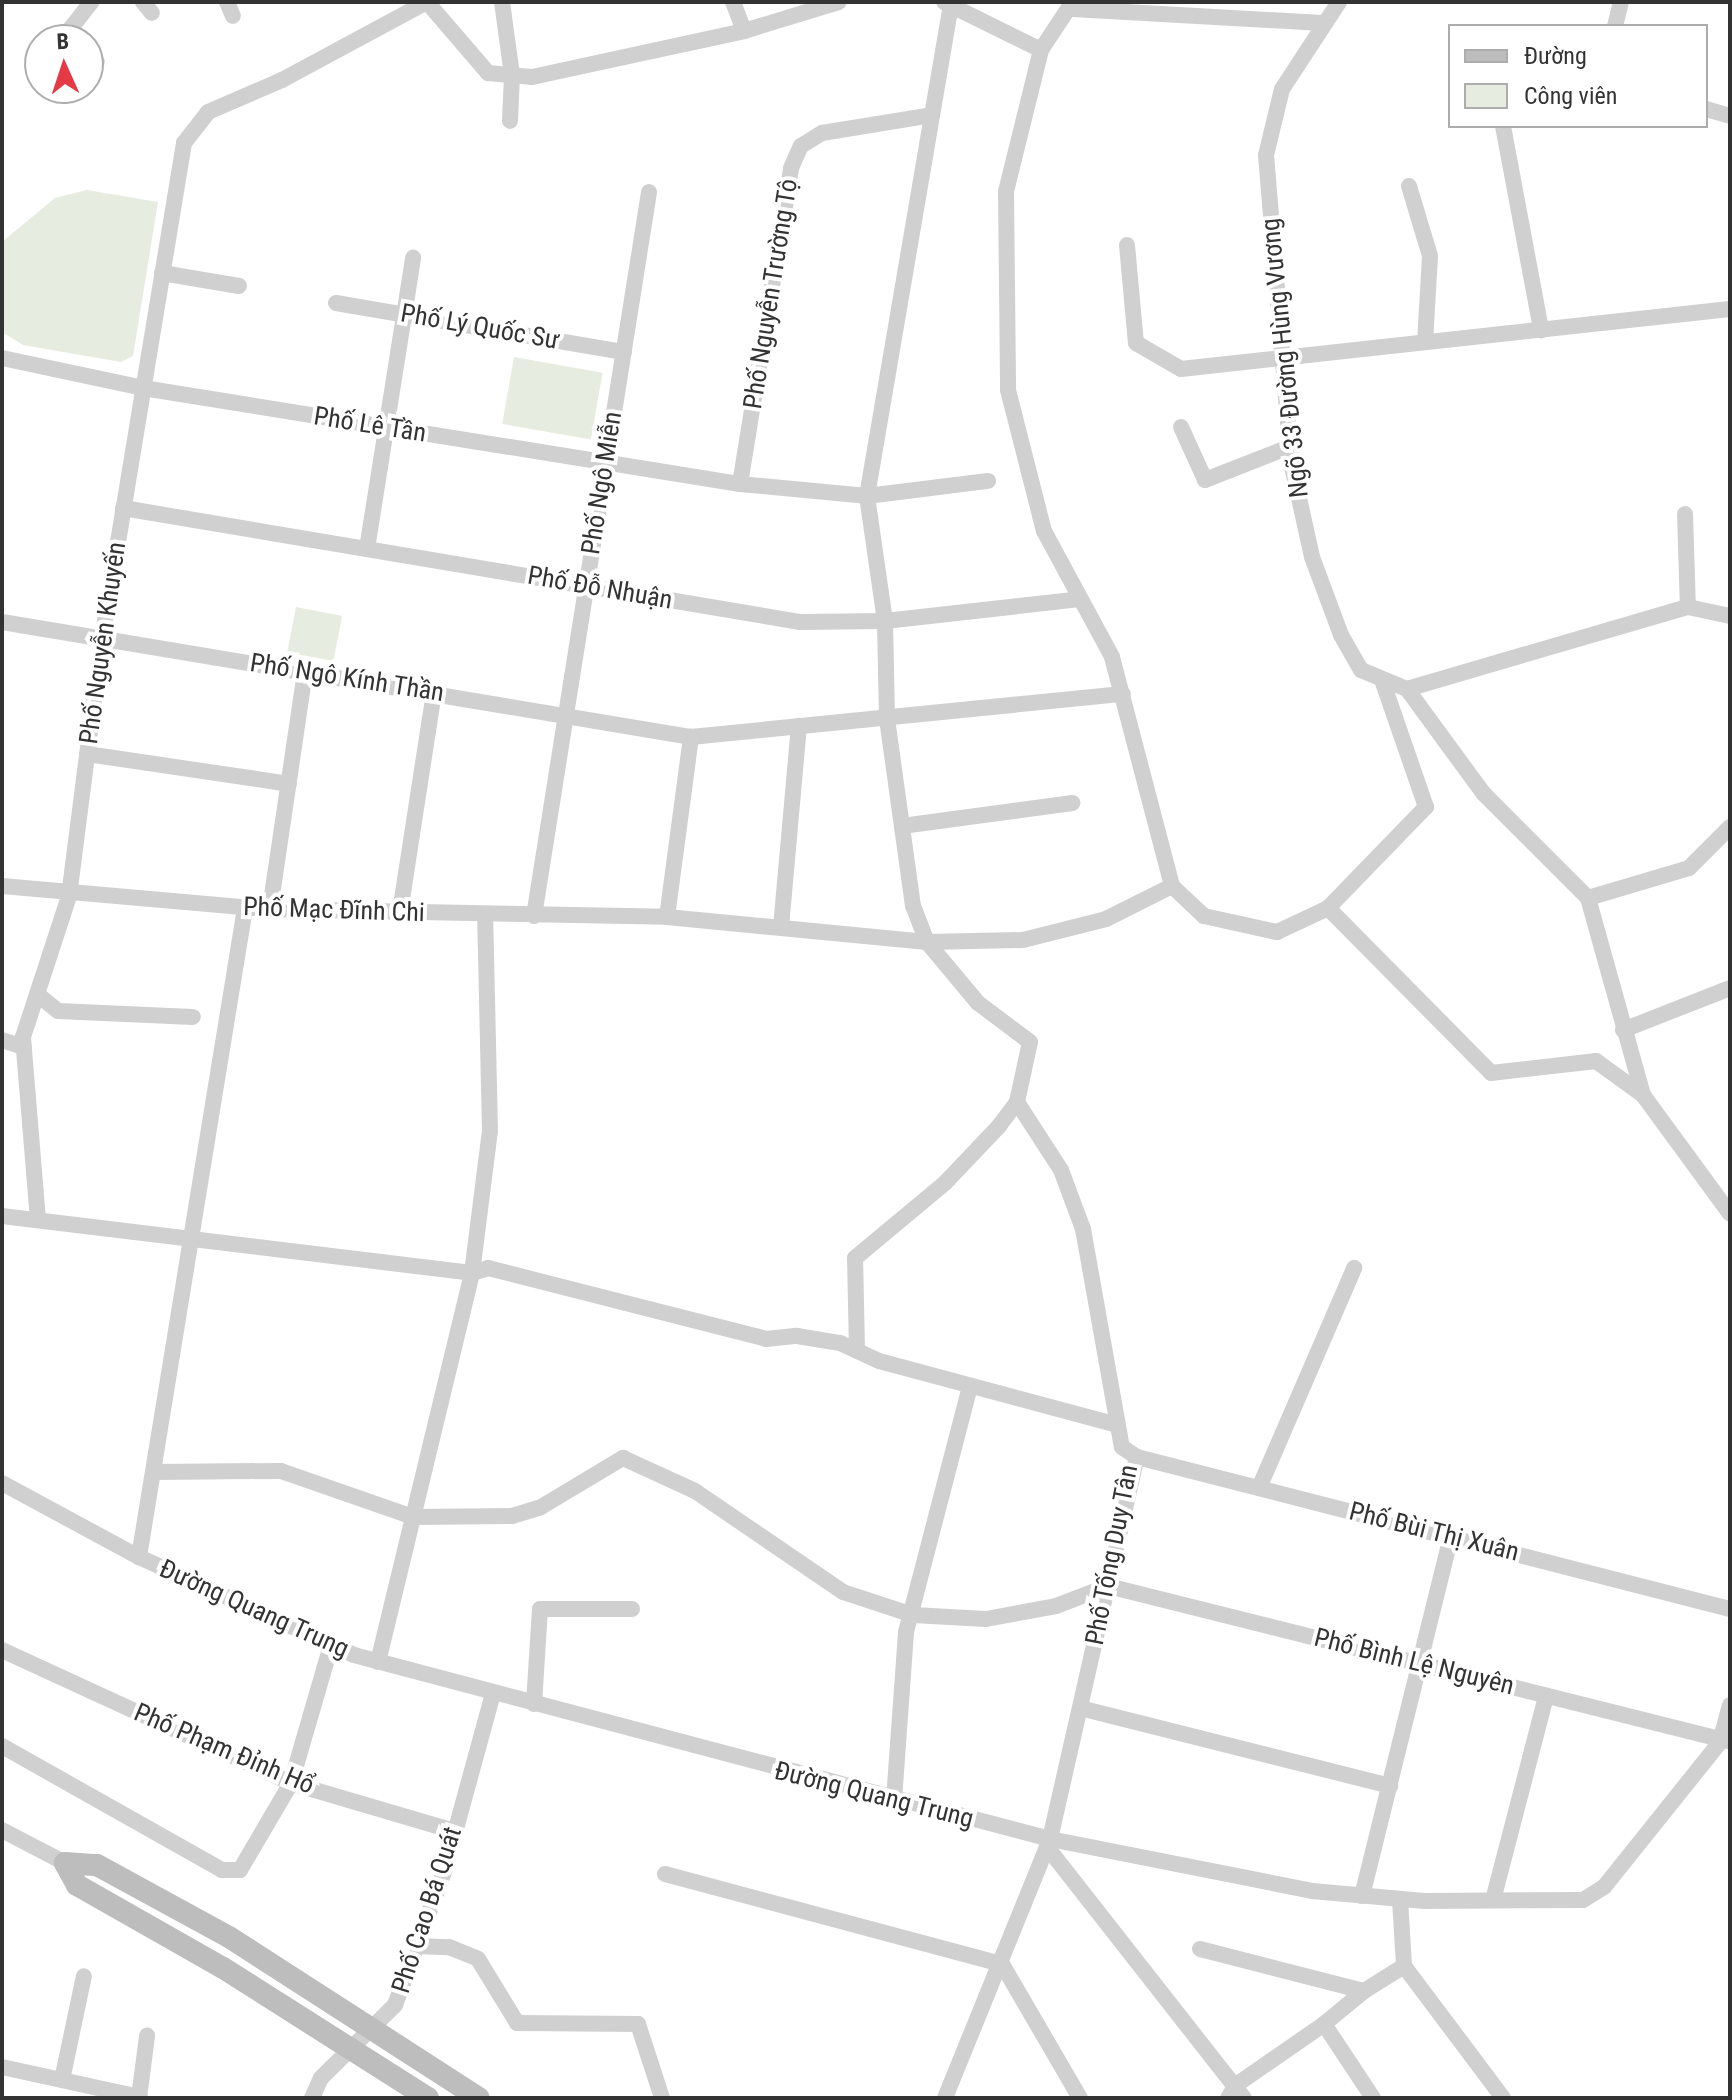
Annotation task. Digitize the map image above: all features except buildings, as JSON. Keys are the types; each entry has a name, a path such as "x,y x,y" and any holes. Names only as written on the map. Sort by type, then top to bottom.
{"street":[{"path":"74,24 91,2"},
{"path":"427,2 488,73 532,77 744,31 839,2"},
{"name":"Phố Nguyễn Khuyến","path":"38,1220 24,1047 37,994 69,896 102,639 162,273 189,129 208,112 427,2"},
{"path":"502,2 512,75 510,121"},
{"path":"733,2 744,31"},
{"name":"Ngõ 33 Đường Hùng Vương","path":"1339,2 1322,23 1282,89 1270,127 1289,447 1312,557 1341,635 1361,670 1383,683 1407,689"},
{"path":"1616,24 1621,2"},
{"path":"857,1351 855,1258 945,1183 1017,1102 1030,1042 978,1003 927,942 913,906 887,718 885,621 867,496 948,4 1041,50"},
{"path":"1322,23 1068,9 1041,50 1006,191 1008,390 1044,531 1112,657 1172,886 1204,916 1277,932 1328,908 1426,807 1383,683"},
{"path":"1708,110 1730,116"},
{"name":"Phố Nguyễn Trường Tộ","path":"740,484 791,168 801,146 822,133 932,115"},
{"path":"1503,128 1541,330"},
{"path":"1409,186 1430,256 1425,342"},
{"name":"Phố Ngô Miễn","path":"534,916 649,192"},
{"path":"1127,245 1136,343 1181,369 1730,309"},
{"path":"367,549 413,258"},
{"path":"162,273 239,286"},
{"name":"Phố Lý Quốc Sư","path":"336,303 624,352"},
{"name":"Phố Lê Tần","path":"2,358 143,388 740,484 867,496 988,481"},
{"path":"1181,427 1205,480 1289,447"},
{"name":"Phố Đỗ Nhuận","path":"123,508 800,622 885,621 1080,599"},
{"path":"1685,514 1688,607"},
{"path":"1643,1095 1588,898 1483,793 1407,689 1688,607 1730,616"},
{"name":"Phố Ngô Kính Thần","path":"2,622 691,737 1123,694"},
{"path":"270,909 305,672"},
{"path":"400,912 434,692"},
{"path":"781,927 799,726"},
{"path":"667,917 691,737"},
{"path":"87,754 289,784"},
{"path":"902,826 1072,803"},
{"path":"1588,898 1689,868 1730,827"},
{"name":"Phố Mạc Đĩnh Chi","path":"2,886 69,896 245,908 667,917 927,942"},
{"path":"927,942 1023,940 1106,919 1172,886"},
{"path":"139,1557 245,908"},
{"path":"1328,908 1491,1073 1632,1060"},
{"path":"378,1662 472,1273 490,1131 485,915"},
{"path":"1623,1030 1730,988"},
{"path":"37,994 58,1011 193,1017"},
{"path":"2,1040 24,1047"},
{"path":"1596,1061 1643,1095 1730,1214"},
{"name":"Phố Tống Duy Tân","path":"945,2098 1002,1964 1048,1843 1137,1457 1122,1447 1083,1229 1061,1170 1017,1102"},
{"path":"2,1216 192,1235 472,1273 488,1268 766,1339 797,1336 1118,1425"},
{"path":"1259,1488 1354,1268"},
{"path":"894,1800 913,1615 970,1386"},
{"name":"Phố Bùi Thị Xuân","path":"1137,1457 1730,1609"},
{"path":"154,1472 281,1471 413,1517 512,1516 541,1507 623,1458 686,1485 843,1592 913,1615 986,1619 1056,1606 1108,1586"},
{"name":"Đường Quang Trung","path":"2,1483 139,1557 331,1645 378,1662 1048,1843 1362,1896 1400,1900 1583,1900 1604,1887 1725,1741"},
{"path":"1362,1896 1451,1536"},
{"name":"Phố Bình Lệ Nguyên","path":"1108,1586 1725,1741"},
{"path":"534,1704 540,1609 632,1609"},
{"path":"2,1746 222,1870 248,1865 291,1783 331,1645"},
{"name":"Phố Phạm Đỉnh Hổ","path":"2,1650 291,1783 454,1831"},
{"name":"Phố Cao Bá Quát","path":"312,2098 321,2078 395,2005 454,1831 493,1693"},
{"path":"1493,1900 1546,1696"},
{"path":"1725,1741 1730,1705"},
{"path":"1080,1708 1390,1786"},
{"path":"3,1836 65,1863 85,1859 229,1937 479,2098"},
{"path":"1048,1843 1236,2094 1364,1991 1404,1966"},
{"path":"65,1863 77,1885 351,2048 428,2098"},
{"path":"665,1874 1002,1964 1080,2098"},
{"path":"1400,1900 1404,1966 1503,2098"},
{"path":"416,1946 449,1947 478,1959 517,2023 638,2024 662,2098"},
{"path":"1200,1949 1364,1991"},
{"path":"62,2080 84,1976"},
{"path":"1324,2024 1373,2098"},
{"path":"2,2067 140,2097 147,2036"}],"green space":[{"path":"87,190 158,202 133,356 121,362 23,345 2,332 2,242 55,198"},
{"path":"514,357 603,373 591,440 502,424"},
{"path":"296,607 342,616 333,661 287,652"}]}
